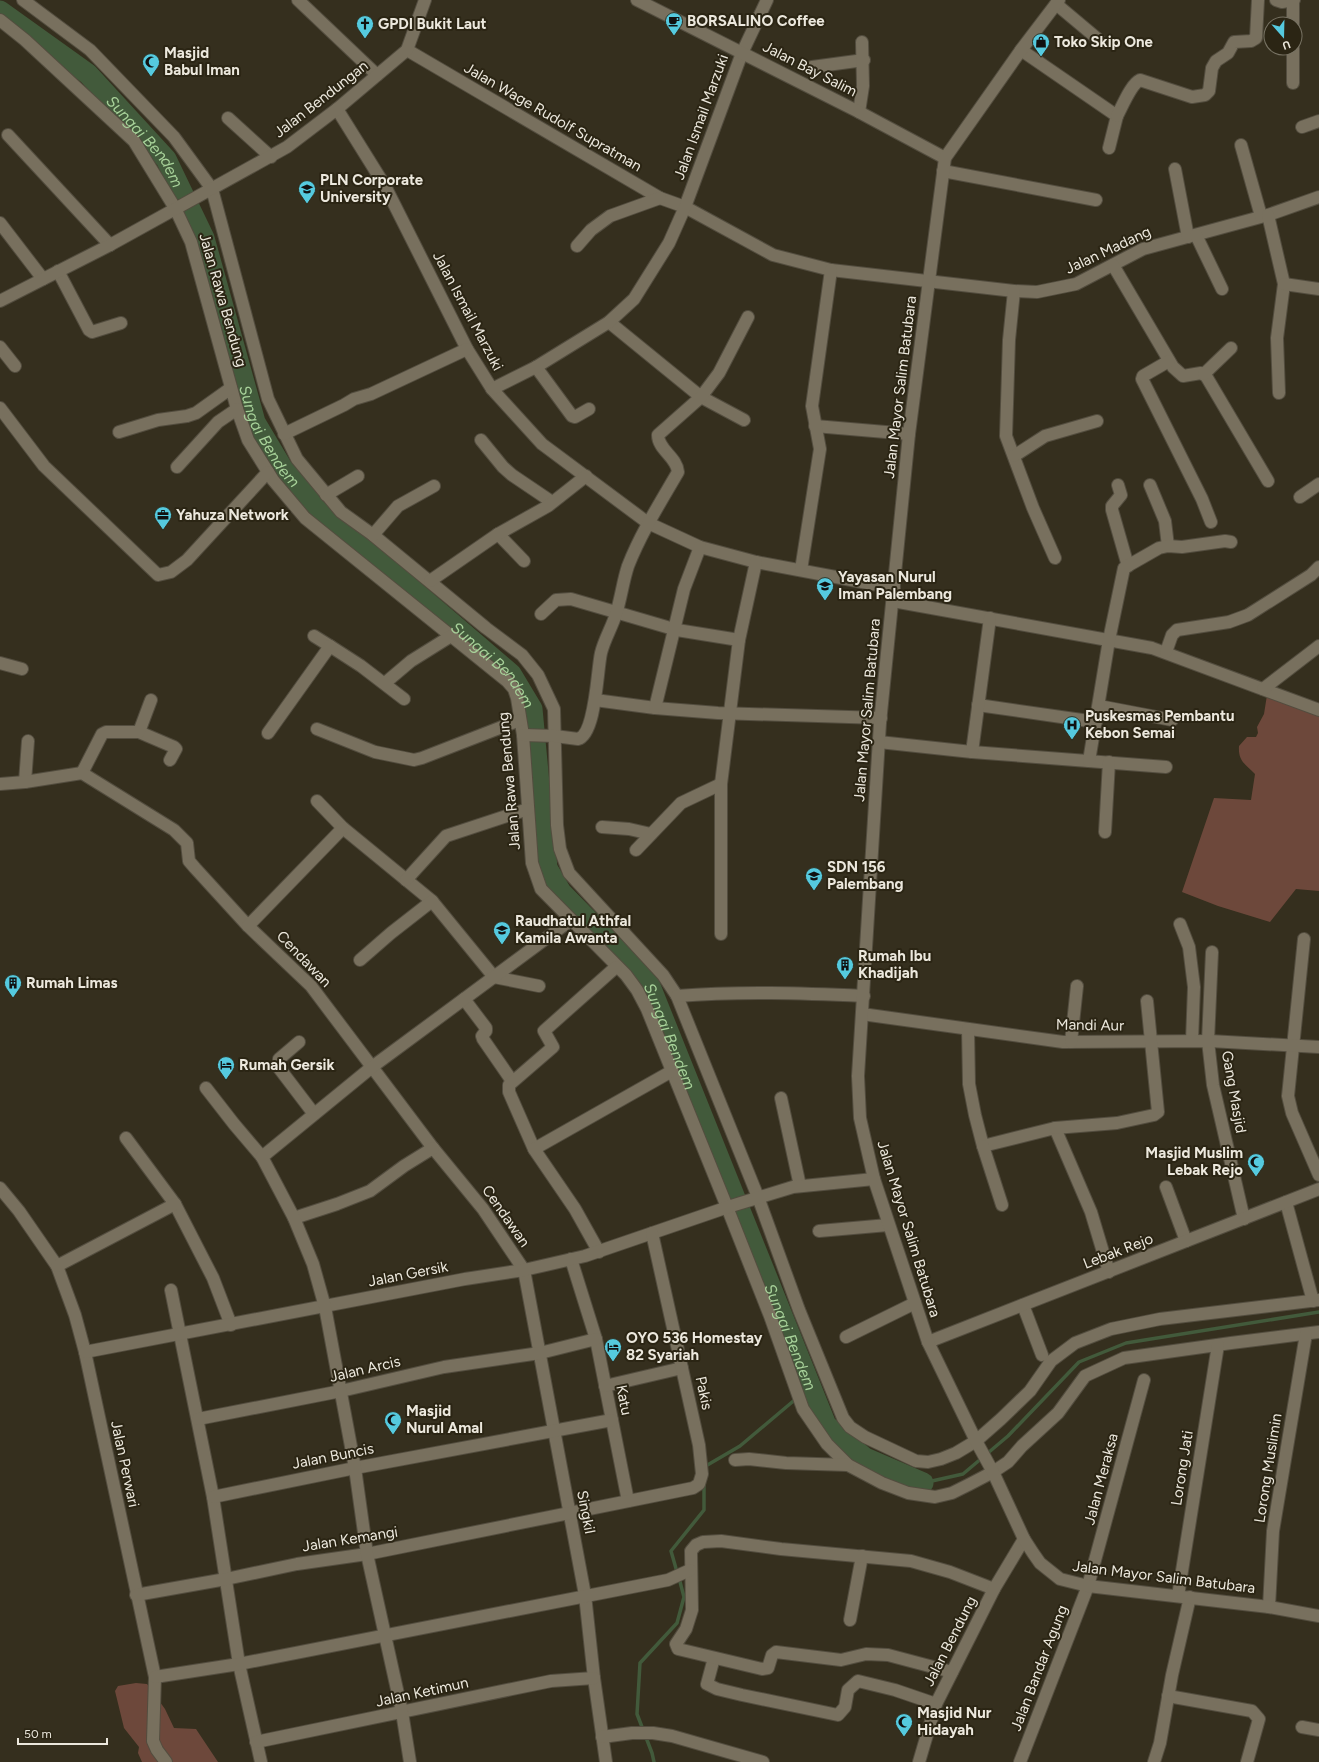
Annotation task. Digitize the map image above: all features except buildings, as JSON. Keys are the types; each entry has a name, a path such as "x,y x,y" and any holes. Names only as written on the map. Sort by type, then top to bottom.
{"street":[{"path":"23,0 90,50 174,137 208,191 268,399 297,459 341,512 373,535 486,628 522,655 538,675 554,709 552,736 557,825 560,849 569,873 663,975 677,996 799,1310 843,1418 850,1427 864,1437 916,1461 928,1462 941,1460 977,1444 1030,1390 1051,1362 1075,1343 1111,1329 1160,1320 1316,1300 1286,1202"},
{"path":"298,0 377,75"},
{"path":"407,50 425,0"},
{"name":"Jalan Bay Salim","path":"638,0 859,112 945,158"},
{"name":"Jalan Ismail Marzuki","path":"337,109 385,186 467,349 492,389 536,367 609,322 634,299 669,243 685,207 742,53 767,0"},
{"path":"1109,148 1117,116 1128,94 1137,81 1140,80 1192,97 1206,95 1209,92 1212,68 1216,61 1228,53 1234,42 1253,40 1257,36 1258,0"},
{"path":"1276,0 1282,2 1293,0 1293,16"},
{"path":"1057,2 1099,40"},
{"name":"Jalan Mayor Salim Batubara","path":"1057,2 1021,50 945,158 909,434 881,718 858,1076 860,1118 874,1179 928,1342 977,1444 992,1469 1024,1539 1040,1563 1060,1579 1088,1586 1270,1607 1319,1616"},
{"name":"Jalan Rawa Bendung","path":"0,20 25,40 134,141 178,206 191,242 212,314 237,409 248,440 268,472 305,518 507,681 514,689 520,720 525,735 532,863 537,881 541,889 626,976 637,990 647,1009 729,1206 803,1409 827,1444 848,1465"},
{"path":"859,112 863,86 864,60 862,42"},
{"name":"Jalan Bendungan","path":"178,206 287,147 337,109 407,50"},
{"name":"Jalan Wage Rudolf Supratman","path":"407,50 660,198 685,207 773,255 831,270"},
{"path":"1021,50 1117,116"},
{"path":"1293,56 1293,83"},
{"path":"812,67 864,60"},
{"path":"228,118 271,156"},
{"path":"1302,127 1319,121"},
{"path":"8,135 110,245"},
{"path":"1241,145 1265,215 1284,284 1277,338 1279,393"},
{"path":"1175,169 1192,236 1222,289"},
{"path":"943,171 1096,200"},
{"name":"Jalan Madang","path":"831,270 1037,292 1064,288 1076,284 1143,249 1169,240 1192,236 1265,215 1319,197"},
{"path":"577,246 591,230 610,216 660,198"},
{"path":"0,301 110,245 178,206"},
{"path":"0,223 44,279"},
{"path":"1113,265 1169,361 1183,376 1195,373 1204,374"},
{"path":"801,570 820,449 820,440 815,426 812,406 831,270"},
{"path":"58,271 88,330 92,332 121,323"},
{"path":"1284,284 1319,288"},
{"path":"1014,290 1009,340 1006,436 1033,508 1055,558"},
{"path":"525,735 578,739 584,736 595,700 601,653 616,613 628,567 648,523 678,472 676,464 658,441 658,435 701,397 720,373 748,317"},
{"path":"609,322 701,397 744,420"},
{"path":"0,347 15,366"},
{"path":"1204,374 1231,348"},
{"path":"284,434 354,399 371,394 467,349"},
{"path":"1169,361 1143,376 1142,379 1202,499 1210,522"},
{"path":"536,367 572,416 575,417 589,409"},
{"path":"1204,374 1268,481"},
{"path":"119,432 158,420 187,416 196,413 231,388"},
{"path":"492,389 542,444 648,523 700,547 756,562 894,588"},
{"path":"0,408 44,466 158,576 171,572 187,560 268,472"},
{"path":"177,467 218,422 237,409"},
{"path":"1014,456 1045,436 1097,421"},
{"path":"815,426 909,434"},
{"path":"481,440 503,467 512,475 552,502"},
{"path":"326,495 358,476"},
{"path":"430,581 498,534 552,502 586,476"},
{"path":"1300,497 1319,484"},
{"path":"1118,485 1121,495 1112,506 1112,510 1128,566"},
{"path":"1150,485 1165,521 1168,546"},
{"path":"373,535 398,506 434,486"},
{"path":"498,534 524,561"},
{"path":"1090,761 1109,640 1123,572 1128,566 1159,548 1168,546 1182,547 1225,541 1231,542"},
{"path":"655,708 684,589 700,547"},
{"path":"721,934 721,784 739,640 756,562"},
{"path":"1166,652 1172,636 1177,630 1229,622 1248,615 1311,575 1319,567"},
{"path":"541,614 556,600 571,598 675,630 739,640"},
{"path":"893,602 990,618 1152,648 1319,710"},
{"path":"972,752 990,618"},
{"path":"314,636 361,666 404,699"},
{"path":"385,683 411,661 451,636"},
{"path":"268,733 330,646"},
{"path":"1263,689 1319,646"},
{"path":"0,663 22,669"},
{"path":"139,732 151,700"},
{"path":"595,700 655,708 731,713 881,718"},
{"path":"978,705 1096,722"},
{"path":"1099,706 1172,720"},
{"path":"317,729 375,752 414,760 520,720"},
{"path":"0,784 25,782 82,773 102,734 106,732 139,732 174,747 176,749 170,760"},
{"path":"25,782 28,741"},
{"path":"879,742 972,752 1166,767"},
{"path":"1105,832 1109,762"},
{"name":"Cendawan","path":"82,773 174,830 184,838 187,842 191,863 248,926 312,986 433,1148 483,1209 524,1270"},
{"path":"636,850 681,803 721,784"},
{"path":"317,801 342,828 432,901 494,977 539,986"},
{"path":"406,880 446,836 528,809"},
{"path":"602,827 629,829 651,834"},
{"path":"248,926 342,828"},
{"path":"360,960 391,933 432,901"},
{"path":"262,1157 372,1067 571,920"},
{"path":"1180,924 1189,947 1194,988 1192,1041"},
{"path":"1304,939 1288,1096 1292,1113 1319,1175"},
{"name":"Gang Masjid","path":"1212,952 1208,1041 1213,1084 1244,1219"},
{"path":"599,1252 575,1209 534,1149 508,1088 512,1081 553,1047 544,1031 616,967"},
{"path":"1071,1042 1077,986"},
{"path":"677,996 710,993 765,992 864,996"},
{"path":"464,999 486,1028 486,1031 482,1036 483,1039 512,1081"},
{"path":"983,1146 1055,1128 1117,1123 1156,1114 1158,1109 1147,1001"},
{"name":"Mandi Aur","path":"862,1014 1071,1042 1208,1041 1319,1047"},
{"path":"968,1029 969,1084 983,1146 1002,1205"},
{"path":"299,1042 279,1059 278,1065 314,1114"},
{"path":"534,1149 672,1071"},
{"path":"206,1088 262,1157 294,1218 313,1264 324,1307 332,1354 341,1391 355,1468 367,1554 402,1712 410,1762"},
{"path":"781,1098 800,1186"},
{"path":"1055,1128 1091,1212 1109,1272"},
{"path":"126,1138 175,1204 213,1278 230,1325"},
{"path":"294,1218 337,1204 370,1191 404,1166 433,1148"},
{"path":"756,1198 800,1186 874,1179"},
{"path":"1166,1187 1186,1241"},
{"name":"Jalan Perwari","path":"0,1188 19,1211 57,1266 75,1314 85,1352 155,1678 153,1741 157,1750 166,1762"},
{"name":"Lebak Rejo","path":"928,1342 1319,1189"},
{"name":"Jalan Gersik","path":"85,1352 465,1279 524,1270 599,1252 729,1206 756,1198"},
{"path":"57,1266 175,1204"},
{"path":"819,1231 888,1225"},
{"name":"Pakis","path":"652,1233 699,1445 701,1480 694,1488"},
{"name":"Katu","path":"571,1259 596,1340 628,1502"},
{"name":"Singkil","path":"524,1270 585,1595 594,1678 606,1762"},
{"path":"172,1290 182,1333 213,1497 239,1664 261,1762"},
{"path":"846,1337 915,1303"},
{"path":"1023,1305 1042,1355"},
{"path":"735,1460 749,1459 786,1463 848,1465 882,1483 908,1493 934,1497 952,1493 992,1469 1008,1462 1022,1446 1058,1413 1085,1376 1124,1358 1319,1332"},
{"name":"Lorong Muslimin","path":"1270,1607 1274,1531 1306,1334"},
{"name":"Jalan Arcis","path":"198,1419 341,1391 444,1367 540,1353 596,1340"},
{"name":"Lorong Jati","path":"1178,1596 1218,1345"},
{"path":"605,1386 682,1368"},
{"name":"Jalan Meraksa","path":"1088,1586 1144,1380"},
{"name":"Jalan Buncis","path":"213,1497 355,1468 612,1420"},
{"name":"Jalan Kemangi","path":"136,1594 226,1579 297,1564 367,1554 694,1488"},
{"name":"Jalan Bendung","path":"919,1762 936,1704 994,1589 1024,1539"},
{"path":"952,1672 888,1655 866,1654 841,1660 776,1652 772,1655 769,1667 765,1669 678,1649 676,1644 686,1628 692,1610 693,1598 687,1571 691,1550 696,1545 704,1542 721,1541 781,1549 912,1561 950,1572 994,1589"},
{"path":"850,1620 862,1556"},
{"path":"155,1678 239,1664 385,1634 668,1580 687,1571"},
{"name":"Jalan Bandar Agung","path":"1020,1762 1088,1586"},
{"path":"1154,1762 1160,1743 1168,1696 1190,1597"},
{"path":"714,1658 707,1684 717,1689 772,1702 838,1715 845,1707 848,1690 858,1681 895,1690 936,1704"},
{"name":"Jalan Ketimun","path":"256,1742 551,1681 594,1678"},
{"path":"1168,1696 1252,1711 1259,1719 1247,1762"},
{"path":"1302,1727 1319,1730"},
{"path":"602,1737 653,1733 672,1736 763,1762"}],"shaded area":[{"path":"1267,695 1319,713 1319,891 1296,889 1270,922 1218,906 1182,892 1214,798 1251,800 1255,774 1241,759 1239,746 1247,737 1256,737 1258,733 1257,727 1264,714"},
{"path":"136,1683 147,1684 165,1709 174,1728 196,1729 218,1762 142,1762 138,1753 139,1747 124,1728 115,1691 118,1686"}],"waterway":[{"name":"Sungai Bendem","path":"0,11 88,74 166,159 204,238 255,422 283,469 322,512 511,674 532,709 547,868 561,892 648,981 826,1425 865,1458 923,1483"},
{"path":"923,1483 963,1474 1008,1436 1079,1362 1126,1343 1319,1312"},
{"path":"704,1467 740,1446 810,1387"},
{"path":"677,1572 671,1551 704,1510 704,1483"},
{"path":"654,1762 637,1714 640,1663 677,1623 684,1597 679,1578"}],"place":[{"name":"BORSALINO Coffee","path":"674,36"},
{"name":"GPDI Bukit Laut","path":"365,39"},
{"name":"Toko Skip One","path":"1041,57"},
{"name":"Masjid Babul Iman","path":"151,77"},
{"name":"PLN Corporate University","path":"307,204"},
{"name":"Yahuza Network","path":"163,530"},
{"name":"Yayasan Nurul Iman Palembang","path":"825,601"},
{"name":"Puskesmas Pembantu Kebon Semai","path":"1072,740"},
{"name":"SDN 156 Palembang","path":"814,891"},
{"name":"Raudhatul Athfal Kamila Awanta","path":"502,945"},
{"name":"Rumah Ibu Khadijah","path":"845,980"},
{"name":"Rumah Limas","path":"13,998"},
{"name":"Rumah Gersik","path":"226,1080"},
{"name":"Masjid Muslim Lebak Rejo","path":"1256,1177"},
{"name":"OYO 536 Homestay 82 Syariah","path":"613,1362"},
{"name":"Masjid Nurul Amal","path":"393,1435"},
{"name":"Masjid Nur Hidayah","path":"904,1737"}]}
